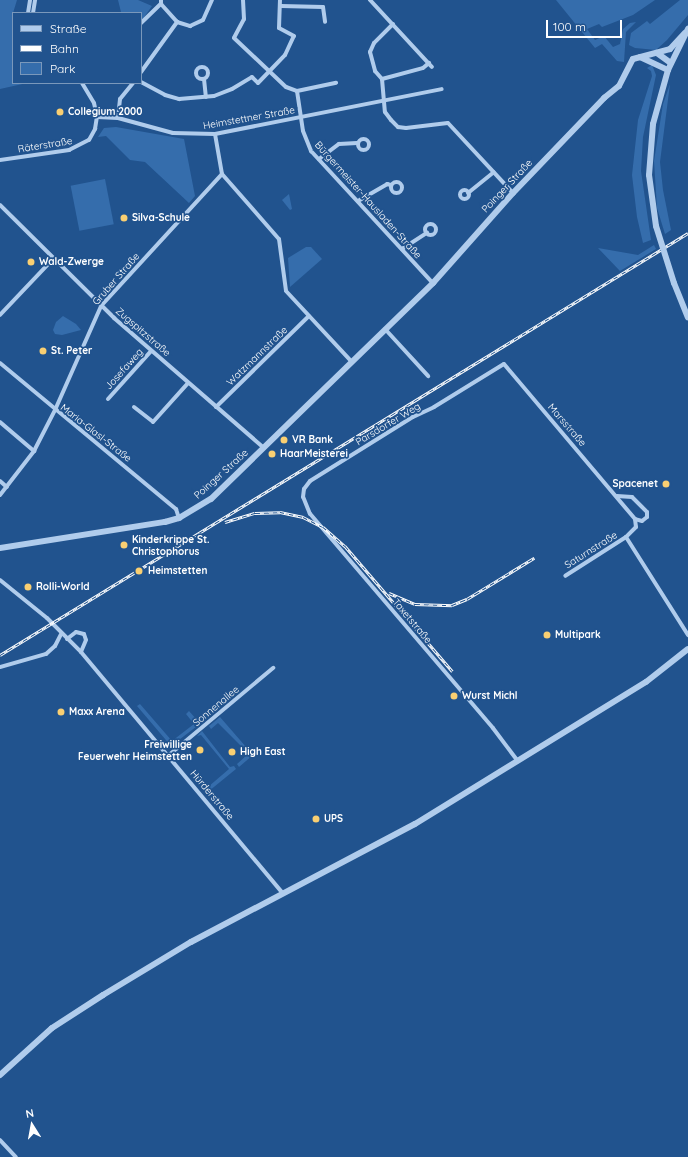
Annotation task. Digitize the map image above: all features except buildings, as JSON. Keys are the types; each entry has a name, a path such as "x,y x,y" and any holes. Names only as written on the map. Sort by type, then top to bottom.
{"street":[{"path":"28,12 30,0"},
{"path":"33,12 35,0"},
{"path":"142,22 161,2 177,22 190,26 198,24 204,20 212,0"},
{"path":"243,0 244,19 234,38 286,87 297,91 336,82"},
{"path":"142,83 172,98 206,97 232,89 252,77 258,83 271,73 285,55 294,36 279,28 281,6 280,0"},
{"path":"370,0 432,67"},
{"path":"281,6 323,7 325,22"},
{"path":"142,71 177,22"},
{"path":"393,24 374,43 370,52 375,71 382,79 385,112 398,127 448,123 513,193"},
{"path":"640,57 670,49 687,31"},
{"path":"687,31 668,70 657,106 651,142 650,191 656,226 674,283 688,317"},
{"path":"657,53 671,63"},
{"path":"640,57 668,70"},
{"name":"Poinger Straße","path":"0,548 40,540 149,526 179,518 211,499 351,361 433,283 513,193 604,98 619,86 632,60 640,57"},
{"path":"382,79 423,68 429,63"},
{"path":"204,79 206,97"},
{"path":"83,84 94,104 97,117"},
{"path":"118,118 120,99 132,84"},
{"name":"Heimstettner Straße","path":"97,117 118,118 173,133 215,134 384,102 442,89"},
{"name":"Bürgermeister-Hausladen-Straße","path":"297,91 300,117 308,144 319,159 433,283"},
{"name":"Räterstraße","path":"0,160 80,146 93,134 97,117"},
{"path":"215,134 222,174 279,239 286,291 351,361"},
{"path":"319,159 339,144 357,143"},
{"path":"468,193 494,172"},
{"name":"Gruber Straße","path":"0,495 34,451 55,410 101,306 222,174"},
{"path":"358,201 387,184 391,185"},
{"name":"Zugspitzstraße","path":"0,205 101,306 264,448"},
{"path":"402,249 427,234"},
{"path":"0,315 53,258"},
{"name":"Watzmannstraße","path":"216,407 309,316"},
{"path":"385,329 428,376"},
{"name":"Josefaweg","path":"108,399 151,351"},
{"name":"Maria-Glasl-Straße","path":"0,363 55,410 124,464 176,509 179,518"},
{"name":"Parsdorfer Weg","path":"304,488 310,481 416,415 434,407 504,364"},
{"name":"Marsstraße","path":"504,364 635,519"},
{"path":"134,407 153,422 188,383"},
{"path":"0,422 34,451"},
{"path":"0,481 7,487"},
{"name":"Taxetstraße","path":"304,488 303,497 310,514 493,728 516,760"},
{"path":"617,496 632,497 647,512 647,517 642,520 635,519 636,527 626,537 688,635"},
{"name":"Saturnstraße","path":"564,576 626,537"},
{"name":"Hürderstraße","path":"0,580 43,614 61,634 81,652 169,755 283,894"},
{"path":"67,639 76,632 84,634 86,640 81,652"},
{"path":"0,667 46,654 55,646 61,634"},
{"path":"0,1075 52,1028 103,995 191,942 392,838 516,760 646,682 688,649"},
{"name":"Sonnenallee","path":"169,755 273,668"},
{"path":"0,1140 16,1157"}],"green space":[{"path":"0,0 17,0 13,12 12,12 12,84 22,84 0,89"},
{"path":"118,0 138,0 152,6 142,20 142,12 121,12"},
{"path":"556,0 655,0 633,15 602,27 599,24 587,29 595,40 604,36 613,47 620,44 623,29 630,23 636,22 626,32 624,62 617,61 602,44 595,48"},
{"path":"680,0 688,0 688,15 667,40 656,50 635,48 629,45 631,33 647,21 650,24"},
{"path":"652,65 656,75 643,137 641,171 651,240 643,243 637,217 632,175 638,120 652,76 651,71 647,68"},
{"path":"670,84 660,162 663,190 671,230 665,234 657,208 654,161 663,104"},
{"path":"116,127 184,139 195,196 189,203 145,162 130,160 106,136 98,137 104,128"},
{"path":"105,179 114,224 79,231 71,186"},
{"path":"289,194 292,209 290,210 282,200"},
{"path":"654,245 656,249 620,271 598,248 638,255"},
{"path":"306,247 311,247 322,259 290,287 288,258"},
{"path":"63,316 76,324 81,330 62,335 55,334 53,330 56,322"},
{"path":"140,704 172,741 194,724 186,714 189,711 197,720 202,717 205,720 171,746 137,706"},
{"path":"220,717 253,755 239,767 237,764 247,755 240,745 218,723 211,729 209,726"},
{"path":"202,731 230,767 234,766 236,769 209,791 204,785 208,787 229,769 201,735 197,736"}],"railway":[{"path":"0,655 688,233"},
{"path":"225,522 255,513 280,512 303,517 323,527 345,546 452,671"},
{"path":"389,593 415,604 452,605 467,599 534,558"}],"place":[{"name":"Collegium 2000","path":"60,112"},
{"name":"Silva-Schule","path":"124,218"},
{"name":"Wald-Zwerge","path":"31,262"},
{"name":"St. Peter","path":"43,351"},
{"name":"VR Bank","path":"284,440"},
{"name":"HaarMeisterei","path":"272,454"},
{"name":"Spacenet","path":"666,484"},
{"name":"Kinderkrippe St. Christophorus","path":"124,545"},
{"name":"Heimstetten","path":"139,571"},
{"name":"Rolli-World","path":"28,587"},
{"name":"Multipark","path":"547,635"},
{"name":"Wurst Michl","path":"454,696"},
{"name":"Maxx Arena","path":"61,712"},
{"name":"Freiwillige Feuerwehr Heimstetten","path":"200,750"},
{"name":"High East","path":"232,752"},
{"name":"UPS","path":"316,819"}]}
